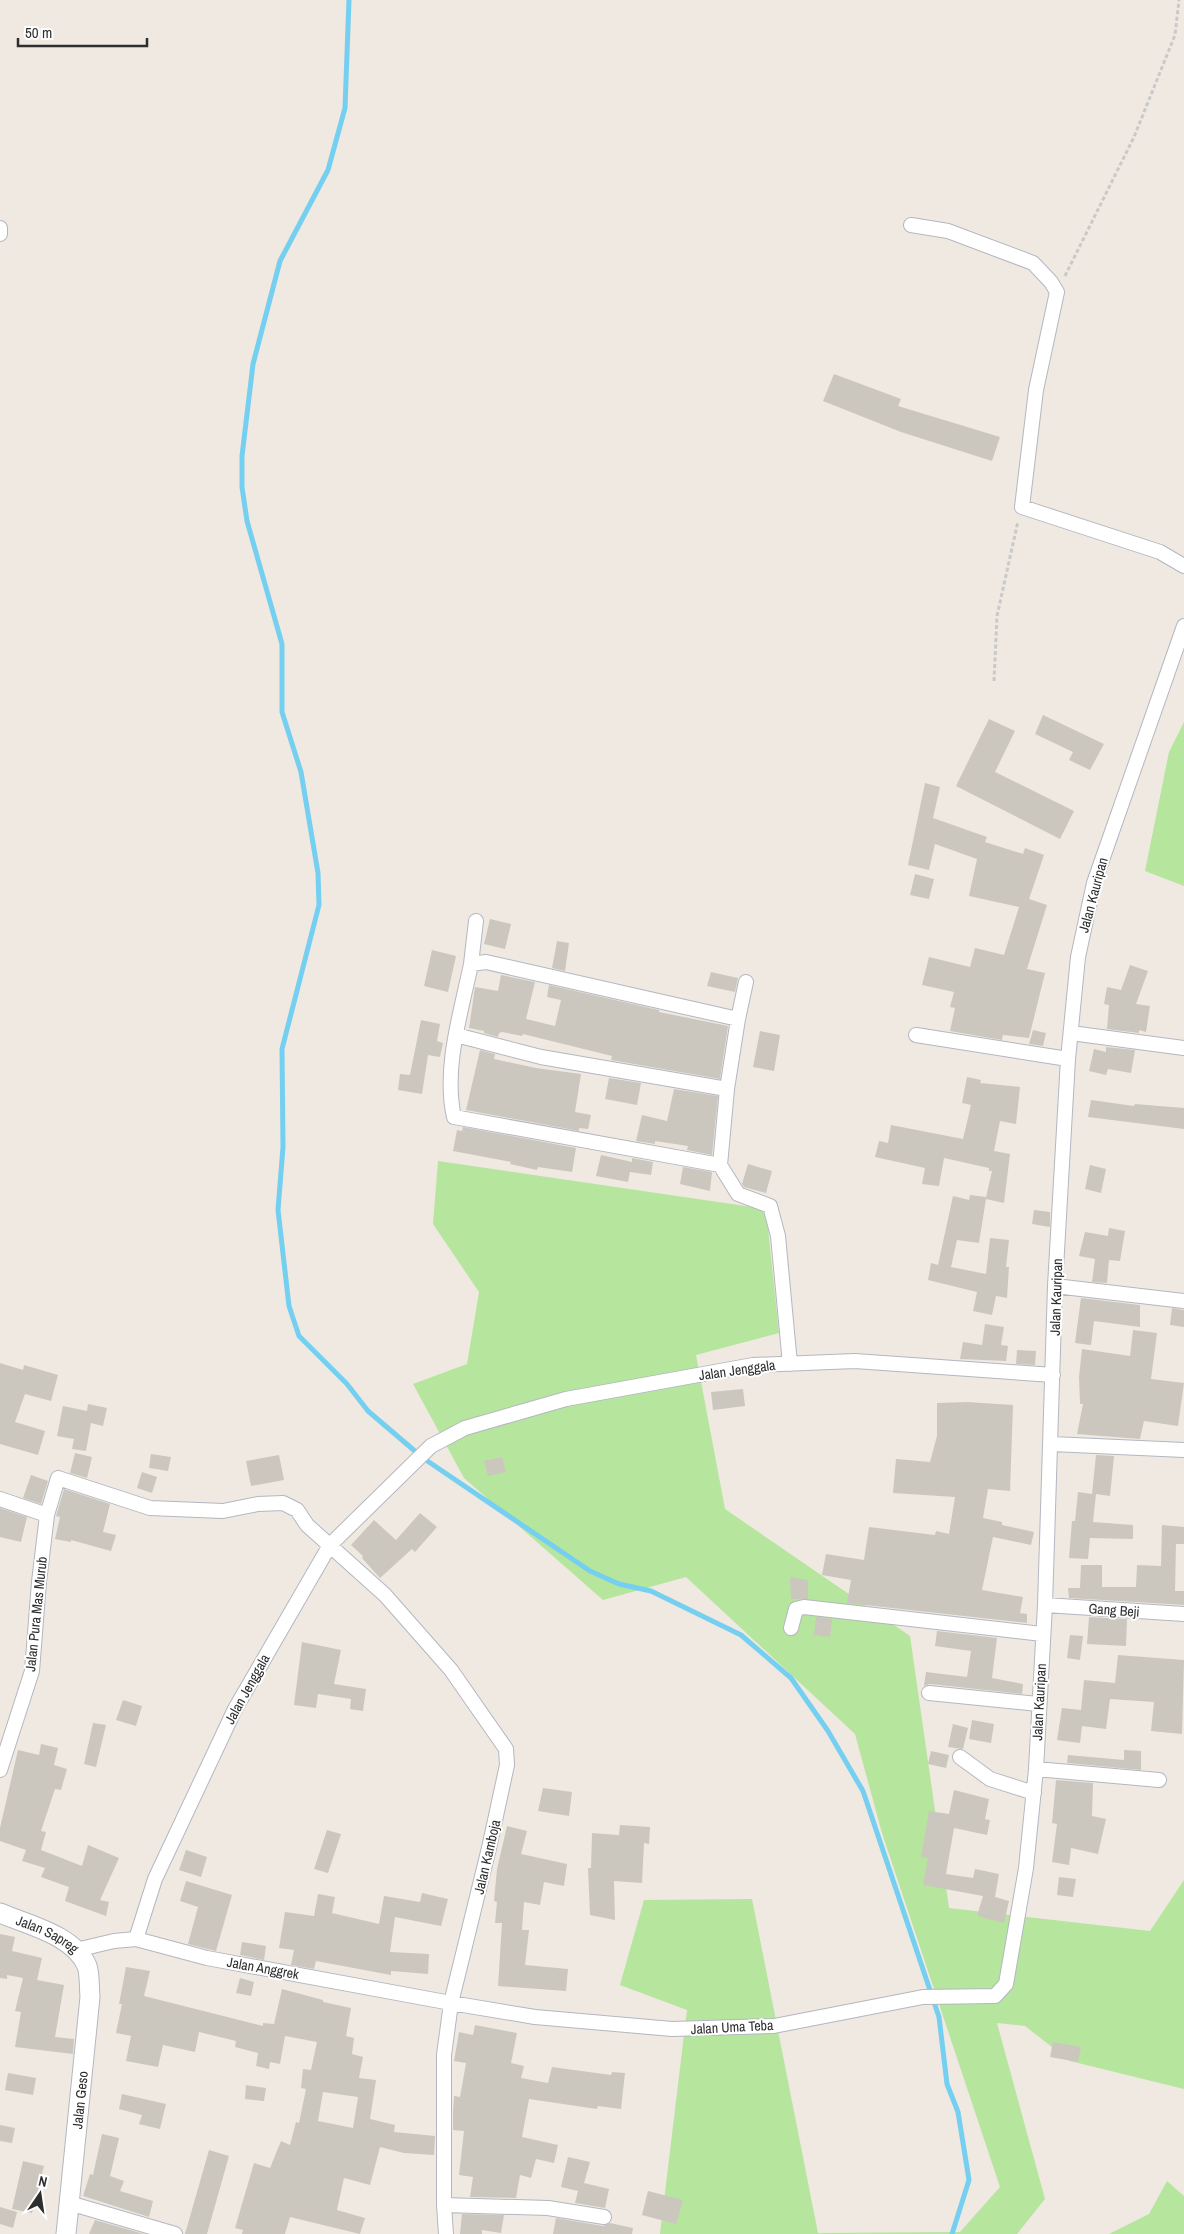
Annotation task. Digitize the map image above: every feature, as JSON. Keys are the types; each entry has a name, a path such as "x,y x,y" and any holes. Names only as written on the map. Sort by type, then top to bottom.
{"main road":[{"name":"Jalan Sapreg","path":"0,1913 61,1939 76,1950 87,1966"},
{"name":"Jalan Geso","path":"66,2234 90,1996 87,1966"}],"street":[{"path":"911,225 948,231 1033,263 1051,282 1057,292 1036,390 1022,507 1160,552 1184,566"},
{"path":"0,228 0,234"},
{"name":"Jalan Kauripan","path":"1006,1984 1026,1868 1036,1769 1052,1444 1055,1286 1068,1059 1078,957 1094,883 1184,626"},
{"path":"476,921 471,964 456,1035 449,1095 454,1117 720,1165"},
{"path":"471,964 486,962 738,1018"},
{"path":"746,982 738,1018 727,1089 720,1165 738,1194 770,1206 778,1236 790,1364"},
{"path":"1071,1033 1184,1048"},
{"path":"456,1035 541,1057 727,1089"},
{"path":"916,1035 1068,1059"},
{"path":"1055,1286 1184,1301"},
{"name":"Jalan Jenggala","path":"136,1939 155,1879 235,1709 330,1545 406,1468 431,1446 465,1428 566,1399 753,1365 855,1361 1053,1375"},
{"path":"1052,1444 1184,1450"},
{"name":"Jalan Pura Mas Murub","path":"0,1770 32,1671 39,1582 47,1515 58,1478 150,1508 223,1511 258,1504 283,1503 297,1510 307,1525 330,1545"},
{"path":"0,1499 47,1515"},
{"name":"Jalan Kamboja","path":"330,1545 385,1595 451,1670 506,1749 507,1765 490,1848 451,2003 444,2055 444,2205 446,2234"},
{"name":"Gang Beji","path":"1045,1605 1184,1614"},
{"path":"791,1628 796,1609 804,1607 1042,1634"},
{"path":"929,1693 1038,1704"},
{"path":"960,1757 990,1779 1034,1793"},
{"path":"1036,1769 1159,1780"},
{"name":"Jalan Anggrek","path":"76,1950 114,1941 136,1939 207,1958 451,2003"},
{"name":"Jalan Uma Teba","path":"451,2003 535,2017 672,2030 774,2026 923,1997 975,1998 995,1996 1006,1984"},
{"path":"69,2203 175,2234"},
{"path":"444,2205 548,2208 604,2217"}],"path":[{"path":"1057,292 1134,138 1175,35 1179,0"},
{"path":"994,681 997,616 1022,507"}],"green space":[{"path":"1184,722 1184,886 1145,871 1169,752"},
{"path":"438,1161 766,1209 779,1333 696,1355 725,1509 910,1636 949,1908 1150,1931 1184,1880 1184,2089 1070,2061 1025,2026 997,2023 1045,2199 1017,2234 660,2234 687,2010 620,1985 644,1900 752,1899 818,2233 960,2232 1000,2187 882,1833 855,1734 686,1577 603,1600 464,1478 413,1384 467,1364 479,1292 433,1224"},
{"path":"1167,2181 1184,2196 1184,2234 1109,2234 1149,2214"}],"building":[{"path":"834,374 901,399 898,406 1000,437 992,461 901,432 823,401"},
{"path":"1043,715 1104,744 1090,770 1069,760 1073,752 1035,734"},
{"path":"989,719 1015,731 995,772 1074,811 1060,839 956,786"},
{"path":"925,783 940,787 933,818 987,837 985,842 1023,854 1025,848 1044,855 1029,899 1047,905 1027,969 1045,973 1029,1038 1003,1035 1002,1040 950,1031 955,1008 950,1007 954,992 922,985 929,957 970,967 975,948 1004,955 1019,907 969,896 977,859 935,844 929,870 908,865"},
{"path":"915,874 934,879 929,899 910,895"},
{"path":"490,919 511,924 505,949 484,944"},
{"path":"557,941 569,943 565,971 552,968"},
{"path":"432,950 456,956 448,992 424,986"},
{"path":"1130,965 1148,971 1136,1004 1150,1006 1146,1032 1139,1030 1139,1033 1107,1029 1109,1005 1104,1004 1107,987 1121,990"},
{"path":"711,972 738,978 735,992 707,986"},
{"path":"501,975 535,982 526,1019 555,1026 561,1000 547,997 549,985 659,1010 659,1012 728,1026 720,1079 611,1060 612,1056 523,1034 522,1036 502,1032 499,1033 498,1037 484,1033 484,1031 469,1028 475,987 498,991"},
{"path":"421,1020 440,1024 437,1041 443,1043 440,1057 428,1055 422,1094 398,1090 400,1074 410,1075"},
{"path":"1033,1030 1046,1033 1043,1046 1029,1044"},
{"path":"760,1031 780,1035 774,1071 753,1067"},
{"path":"1106,1047 1135,1050 1131,1073 1108,1069 1106,1075 1089,1071 1094,1049 1106,1052"},
{"path":"480,1050 495,1054 494,1059 536,1068 581,1074 575,1112 591,1115 588,1129 579,1128 579,1131 466,1110"},
{"path":"967,1077 981,1080 980,1083 1020,1087 1016,1124 1000,1121 994,1151 1010,1154 1004,1203 986,1199 979,1243 957,1240 951,1267 986,1274 990,1238 1009,1240 1006,1267 1009,1267 1007,1298 996,1296 992,1315 973,1311 977,1292 928,1280 931,1263 938,1265 953,1196 969,1200 970,1195 986,1197 992,1171 989,1171 989,1168 944,1158 939,1186 922,1184 925,1168 875,1157 879,1141 888,1143 891,1125 963,1139 971,1105 962,1103"},
{"path":"609,1078 641,1083 637,1105 605,1099"},
{"path":"674,1089 718,1096 712,1155 687,1150 688,1146 655,1141 655,1144 636,1141 642,1115 667,1121"},
{"path":"1091,1100 1134,1106 1135,1104 1184,1108 1184,1129 1088,1117"},
{"path":"463,1127 576,1148 572,1172 538,1167 537,1170 510,1164 511,1162 453,1151 457,1130 462,1131"},
{"path":"601,1155 632,1162 632,1158 653,1162 651,1175 630,1172 628,1182 596,1176"},
{"path":"748,1164 772,1171 766,1193 744,1187 742,1184"},
{"path":"1090,1165 1106,1169 1101,1193 1085,1189"},
{"path":"683,1167 712,1172 710,1191 680,1184"},
{"path":"1034,1210 1050,1212 1050,1227 1032,1224"},
{"path":"1109,1228 1125,1231 1120,1261 1109,1260 1107,1283 1092,1282 1095,1259 1079,1256 1085,1232 1108,1236"},
{"path":"1081,1298 1140,1305 1140,1327 1094,1321 1091,1345 1075,1343"},
{"path":"1172,1308 1184,1310 1184,1327 1170,1325"},
{"path":"985,1324 1004,1327 1001,1345 1008,1346 1006,1361 960,1359 963,1342 982,1345"},
{"path":"1133,1330 1157,1333 1151,1379 1184,1383 1178,1426 1144,1421 1140,1439 1077,1434 1083,1404 1080,1404 1079,1377 1082,1349 1130,1356"},
{"path":"1017,1350 1036,1351 1035,1365 1016,1364"},
{"path":"0,1363 23,1370 24,1365 58,1375 51,1401 25,1394 15,1422 45,1431 38,1455 0,1444"},
{"path":"743,1389 745,1406 713,1410 711,1392"},
{"path":"967,1402 1013,1405 1010,1491 988,1489 983,1518 1002,1522 1002,1525 1034,1532 1031,1545 993,1537 982,1590 1023,1597 1020,1613 1027,1614 1027,1623 847,1603 851,1580 822,1575 826,1554 864,1560 869,1527 935,1535 936,1531 949,1534 955,1497 893,1493 896,1459 930,1462 937,1436 937,1403"},
{"path":"88,1404 107,1408 103,1426 91,1423 86,1451 72,1449 74,1439 57,1436 63,1406 87,1411"},
{"path":"75,1453 92,1457 87,1478 70,1473"},
{"path":"151,1454 171,1457 168,1471 149,1468"},
{"path":"279,1455 284,1480 251,1486 246,1461"},
{"path":"1096,1455 1114,1456 1110,1496 1096,1494 1093,1522 1133,1525 1133,1539 1090,1538 1088,1559 1069,1558 1072,1521 1075,1521 1078,1492 1092,1494"},
{"path":"502,1457 506,1472 488,1476 484,1461"},
{"path":"142,1472 157,1477 152,1493 137,1488"},
{"path":"31,1475 48,1481 41,1504 23,1498"},
{"path":"64,1489 110,1504 103,1532 116,1535 111,1551 71,1540 71,1542 55,1539 60,1517 56,1516"},
{"path":"0,1508 27,1517 21,1542 0,1537"},
{"path":"420,1513 437,1527 415,1552 412,1549 380,1578 362,1558 363,1556 351,1545 374,1520 396,1540"},
{"path":"1162,1525 1184,1527 1184,1544 1176,1544 1175,1591 1184,1591 1184,1605 1069,1598 1068,1588 1080,1588 1081,1565 1102,1565 1102,1587 1136,1587 1137,1565 1161,1566"},
{"path":"790,1577 808,1580 808,1599 791,1599"},
{"path":"816,1617 832,1619 830,1637 814,1635"},
{"path":"1089,1617 1127,1619 1126,1646 1087,1644"},
{"path":"937,1631 997,1638 992,1678 1023,1684 1022,1694 930,1684 924,1686 926,1672 967,1677 971,1651 935,1646"},
{"path":"1070,1635 1083,1636 1080,1660 1067,1658"},
{"path":"302,1642 341,1650 334,1684 366,1689 363,1711 350,1709 351,1699 318,1694 316,1708 294,1705"},
{"path":"1118,1655 1184,1660 1182,1734 1151,1731 1154,1702 1110,1699 1106,1729 1082,1726 1080,1743 1057,1740 1062,1708 1081,1710 1084,1680 1115,1683"},
{"path":"123,1700 142,1706 136,1726 116,1720"},
{"path":"972,1720 994,1724 991,1743 969,1739"},
{"path":"93,1723 106,1725 96,1767 84,1764"},
{"path":"953,1724 968,1728 963,1749 948,1747"},
{"path":"41,1744 58,1748 54,1765 67,1769 61,1790 55,1789 41,1831 46,1832 41,1850 82,1866 88,1845 119,1858 100,1900 109,1902 106,1916 65,1901 69,1887 41,1877 45,1868 22,1861 26,1850 0,1841 0,1828 18,1750 39,1755"},
{"path":"1124,1750 1141,1751 1141,1770 1067,1763 1068,1755 1124,1760"},
{"path":"931,1751 949,1755 946,1768 928,1764"},
{"path":"1056,1780 1093,1783 1092,1816 1106,1819 1098,1854 1071,1848 1069,1865 1052,1862 1057,1824 1052,1823"},
{"path":"543,1788 572,1792 569,1816 538,1811"},
{"path":"954,1790 989,1799 985,1819 990,1820 987,1835 954,1828 946,1874 973,1878 975,1869 999,1874 995,1897 1009,1901 1004,1923 977,1916 983,1896 923,1885 928,1858 921,1857 929,1811 949,1814"},
{"path":"620,1825 650,1827 649,1844 644,1843 642,1883 614,1881 615,1920 590,1915 588,1868 591,1868 592,1833 619,1835"},
{"path":"507,1826 527,1831 521,1854 567,1864 564,1886 544,1882 540,1905 524,1902 522,1930 529,1930 525,1965 568,1969 566,1991 498,1986 502,1923 495,1923 497,1902 494,1901 497,1869"},
{"path":"327,1830 341,1834 328,1873 314,1869"},
{"path":"186,1850 207,1857 201,1877 179,1870"},
{"path":"1059,1877 1076,1879 1073,1897 1057,1895"},
{"path":"186,1881 232,1895 216,1951 188,1944 198,1907 180,1901"},
{"path":"422,1893 448,1899 441,1926 395,1917 390,1952 429,1954 428,1974 391,1971 391,1975 316,1961 314,1969 291,1965 294,1950 279,1948 285,1912 314,1916 318,1894 335,1897 332,1913 379,1924 384,1896 420,1902"},
{"path":"0,1934 15,1937 12,1951 42,1958 37,1980 64,1985 55,2037 74,2039 73,2054 15,2047 21,2012 15,2011 23,1978 7,1975 7,1979 0,1978"},
{"path":"242,1942 266,1946 264,1960 240,1955"},
{"path":"126,1967 150,1971 144,1996 263,2026 263,2023 274,2024 282,1989 323,2000 323,2002 351,2008 346,2036 354,2038 352,2054 363,2057 359,2078 376,2080 370,2119 395,2125 394,2132 435,2136 434,2155 404,2153 380,2147 370,2185 344,2178 337,2210 365,2218 360,2234 290,2217 285,2234 242,2234 243,2230 235,2228 254,2163 270,2168 281,2141 290,2145 296,2122 299,2123 306,2089 301,2088 303,2069 311,2070 317,2042 285,2036 280,2064 270,2062 269,2069 256,2066 258,2053 235,2047 236,2041 199,2032 195,2052 163,2045 158,2067 126,2061 131,2036 116,2033 122,2004 119,2004","holes":["323,2092 358,2097 353,2128 318,2121"]},
{"path":"240,1978 254,1982 251,1996 236,1993"},
{"path":"475,2025 517,2033 511,2063 524,2066 521,2078 548,2083 552,2067 611,2075 612,2072 625,2073 621,2109 598,2106 597,2109 529,2099 522,2137 558,2145 554,2163 536,2159 531,2178 520,2175 516,2198 470,2197 473,2177 459,2175 464,2131 453,2130 454,2096 460,2097 466,2063 454,2061 459,2032 473,2035"},
{"path":"1053,2042 1081,2047 1078,2062 1050,2057"},
{"path":"8,2073 36,2078 33,2095 5,2090"},
{"path":"246,2085 266,2088 264,2101 245,2099"},
{"path":"122,2094 166,2104 160,2129 139,2124 142,2115 119,2109"},
{"path":"0,2125 15,2128 12,2143 0,2141"},
{"path":"102,2134 119,2138 110,2176 124,2181 120,2191 153,2201 149,2217 83,2196 90,2174 93,2175"},
{"path":"209,2150 229,2156 207,2234 185,2234"},
{"path":"568,2157 590,2162 584,2183 609,2189 605,2208 575,2203 578,2191 561,2187"},
{"path":"23,2161 44,2166 32,2213 12,2209"},
{"path":"648,2191 683,2200 676,2224 642,2215"},
{"path":"0,2207 17,2212 13,2228 0,2224"},
{"path":"462,2214 504,2215 501,2233 482,2230 482,2234 460,2234"},
{"path":"556,2218 603,2226 610,2223 633,2228 632,2234 553,2234"},
{"path":"95,2220 144,2234 89,2234"}],"waterway":[{"path":"349,0 345,108 328,170 280,261 253,364 242,456 242,487 247,521 282,644 282,712 301,772 318,873 319,905 282,1049 283,1147 278,1210 289,1306 299,1336 347,1384 368,1411 423,1458 590,1571 619,1584 651,1591 741,1635 791,1678 828,1731 863,1791 939,2017 947,2084 958,2112 969,2180 952,2234"}]}
